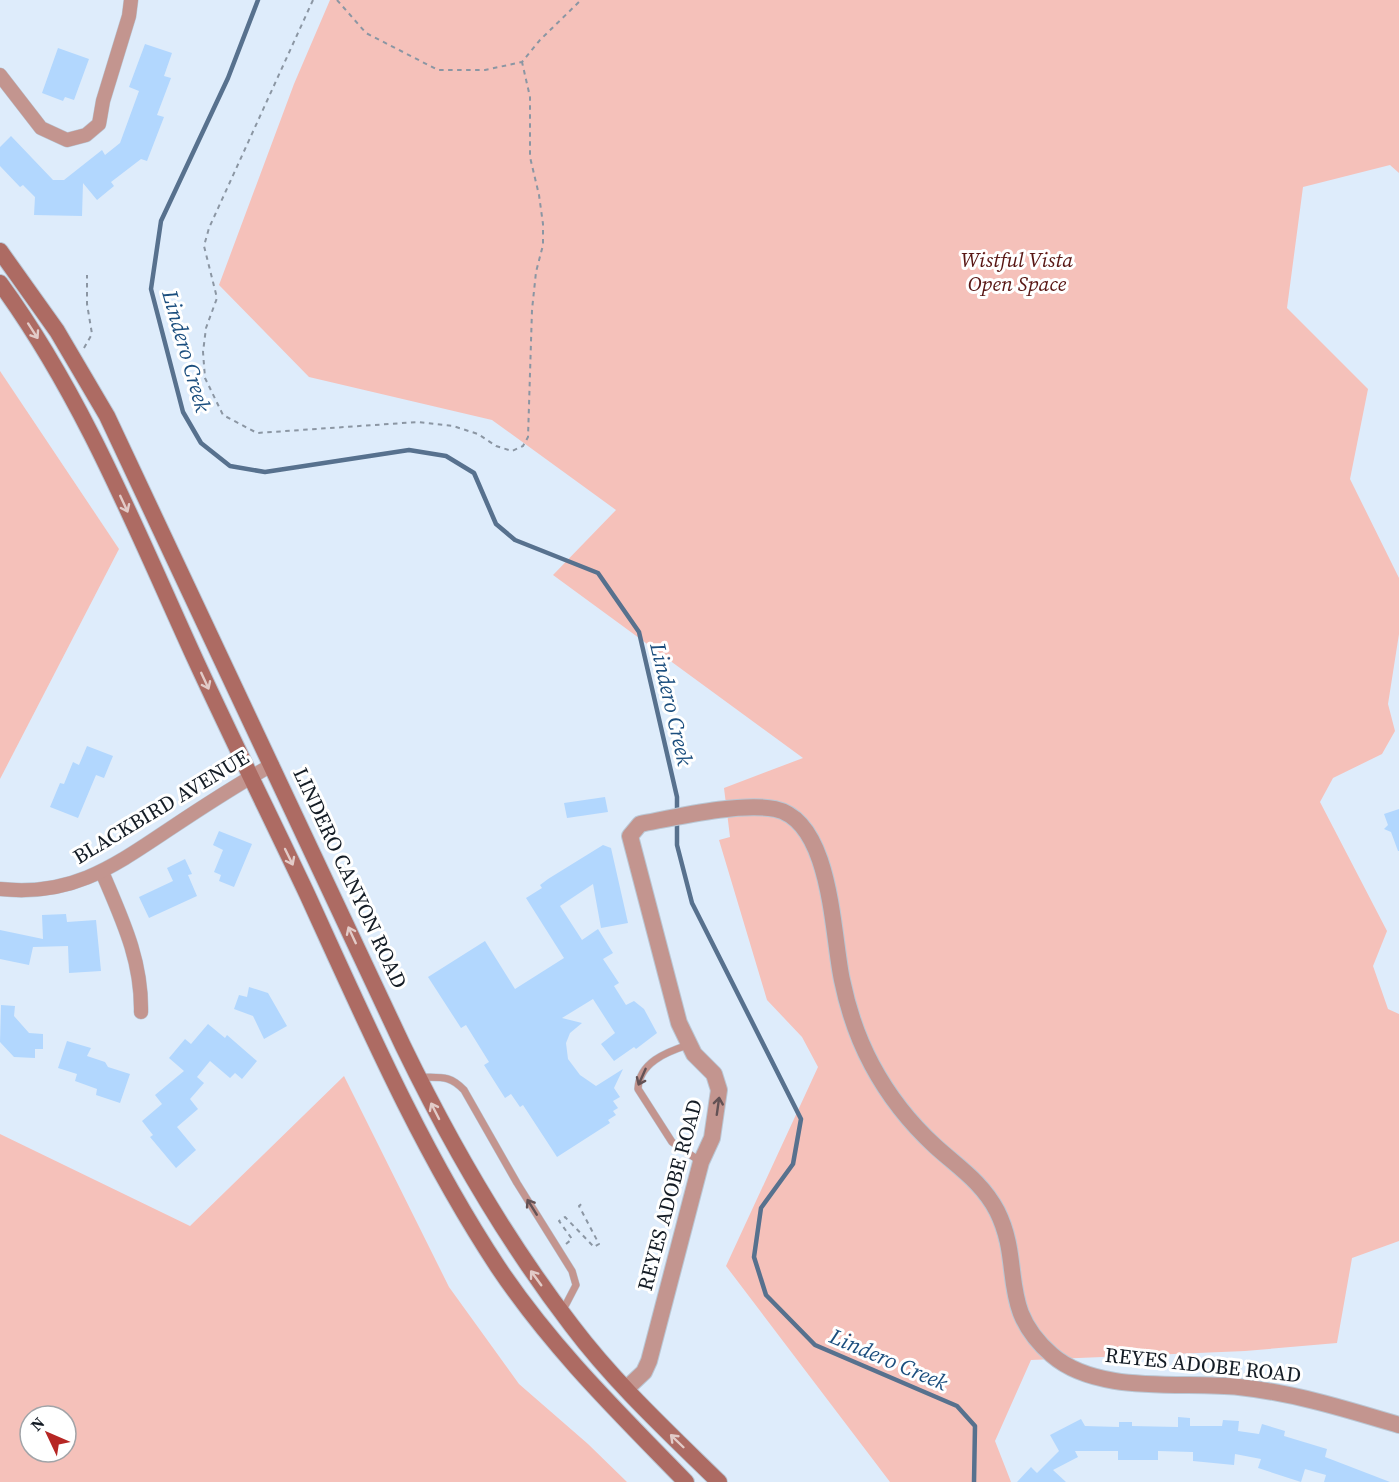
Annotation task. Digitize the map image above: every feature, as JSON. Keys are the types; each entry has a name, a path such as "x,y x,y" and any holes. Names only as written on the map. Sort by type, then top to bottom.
{"main road":[{"name":"LINDERO CANYON ROAD","path":"0,251 73,357 107,416 418,1077 477,1187 519,1255 562,1313 626,1389 719,1482"},
{"path":"0,283 48,353 92,433 249,778 415,1125 456,1199 500,1268 554,1343 584,1378 686,1482"}],"street":[{"path":"0,75 40,128 55,137 76,139 92,132 99,124 103,101 129,16 131,0"},
{"name":"BLACKBIRD AVENUE","path":"0,889 54,889 102,872 272,765"},
{"name":"REYES ADOBE ROAD","path":"626,1389 644,1372 649,1361 701,1162 712,1138 719,1090 714,1074 688,1045 679,1023 630,842 633,829 649,822 754,807 778,810 806,828 816,844 822,864 842,981 850,1010 872,1065 910,1120 987,1192 1006,1233 1013,1292 1024,1322 1035,1339 1054,1357 1076,1371 1102,1379 1238,1387 1301,1396 1399,1425"},
{"path":"102,872 136,962 141,984 141,1012"}],"lane":[{"path":"688,1045 669,1051 646,1068 642,1072 638,1089 672,1142 701,1162"},
{"path":"418,1077 448,1078 454,1080 464,1090 517,1183 572,1271 576,1285 562,1313"}],"path":[{"path":"313,0 210,228 204,246 217,298 202,352 206,378 223,415 257,433 418,422 453,426 478,434 512,451 523,446 528,436 534,291 543,245 540,195 530,157 530,97 522,62"},
{"path":"337,0 366,33 438,70 485,70 522,62 540,40 581,0"},
{"path":"73,357 88,344 92,334 87,304 87,275"},
{"path":"558,1249 572,1239 559,1221 565,1217 594,1247 599,1244 579,1206 584,1202"}],"green space":[{"name":"Wistful Vista Open Space","path":"330,0 1399,0 1399,173 1390,165 1303,187 1287,308 1368,389 1350,479 1399,578 1399,634 1388,704 1395,731 1382,754 1333,778 1320,802 1387,931 1373,966 1388,1009 1399,1014 1399,1241 1352,1258 1337,1343 1245,1351 1031,1360 995,1441 1011,1482 890,1482 726,1266 818,1067 802,1037 767,1000 719,840 730,837 724,788 803,758 553,575 616,510 492,420 309,377 219,285 294,84"},
{"path":"0,371 119,549 0,779"},
{"path":"344,1076 449,1287 519,1384 588,1444 627,1482 0,1482 0,1134 190,1226"}],"building":[{"path":"145,44 172,53 164,76 171,78 157,115 164,117 147,161 141,159 111,182 114,186 97,200 83,183 82,216 34,215 35,197 23,185 20,187 0,166 0,147 11,136 53,180 64,180 102,150 105,155 120,143 139,91 129,87"},
{"path":"58,48 89,59 74,100 65,97 63,101 42,93"},
{"path":"87,746 113,756 104,778 96,775 78,818 50,807 60,783 64,784 73,762 79,765"},
{"path":"605,797 608,812 567,818 564,803"},
{"path":"1399,809 1398,851 1391,832 1384,829 1388,825 1384,814"},
{"path":"219,831 252,844 234,887 219,881 221,875 214,872 223,850 213,845"},
{"path":"603,845 611,848 628,923 601,928 593,884 560,906 582,940 598,929 613,953 603,959 619,983 614,986 626,1005 634,1001 644,1009 657,1033 636,1049 634,1047 614,1061 601,1044 615,1033 593,999 562,1018 582,1023 570,1033 566,1043 568,1059 580,1075 596,1086 623,1069 614,1088 620,1097 613,1101 618,1108 613,1111 616,1115 608,1120 610,1123 557,1157 523,1105 520,1107 511,1094 505,1098 484,1065 489,1062 466,1025 461,1028 428,977 485,941 515,989 564,958 526,898 542,888 540,885 548,879"},
{"path":"185,859 192,874 188,875 197,896 149,918 139,897 173,881 167,868"},
{"path":"66,914 67,922 96,920 101,971 69,973 68,946 33,947 29,965 0,959 0,930 43,939 42,915"},
{"path":"249,987 268,993 287,1026 264,1039 253,1016 234,1009 239,995 247,997"},
{"path":"1,1005 15,1006 14,1016 29,1033 43,1034 43,1049 35,1049 35,1058 14,1057 0,1042"},
{"path":"208,1024 225,1038 227,1035 257,1061 242,1079 235,1073 230,1078 210,1061 197,1077 204,1083 190,1099 198,1109 177,1127 196,1150 176,1168 150,1137 153,1135 142,1121 162,1104 155,1095 184,1071 169,1058 185,1039 191,1044"},
{"path":"67,1041 91,1048 87,1056 105,1062 108,1067 130,1074 120,1103 96,1095 97,1089 75,1081 77,1074 58,1068"},
{"path":"1178,1417 1190,1418 1190,1426 1222,1426 1223,1420 1239,1421 1238,1431 1259,1434 1262,1424 1285,1431 1284,1436 1327,1449 1325,1457 1390,1482 1324,1482 1326,1475 1305,1469 1301,1482 1258,1468 1261,1459 1235,1454 1234,1465 1193,1461 1193,1452 1158,1451 1158,1460 1118,1460 1118,1451 1075,1451 1078,1457 1053,1470 1066,1482 1017,1482 1031,1467 1037,1473 1059,1451 1050,1435 1081,1419 1085,1426 1119,1427 1119,1422 1132,1422 1132,1426 1178,1427"}],"waterway":[{"name":"Lindero Creek","path":"258,0 228,78 161,221 151,289 183,412 201,443 230,466 265,472 409,450 446,456 474,473 496,524 515,540 598,573 639,632 677,797 677,812"},
{"name":"Lindero Creek","path":"677,820 677,845 692,903 801,1119 793,1164 761,1208 754,1257 766,1295 815,1345 957,1406 975,1426 974,1482"}]}
